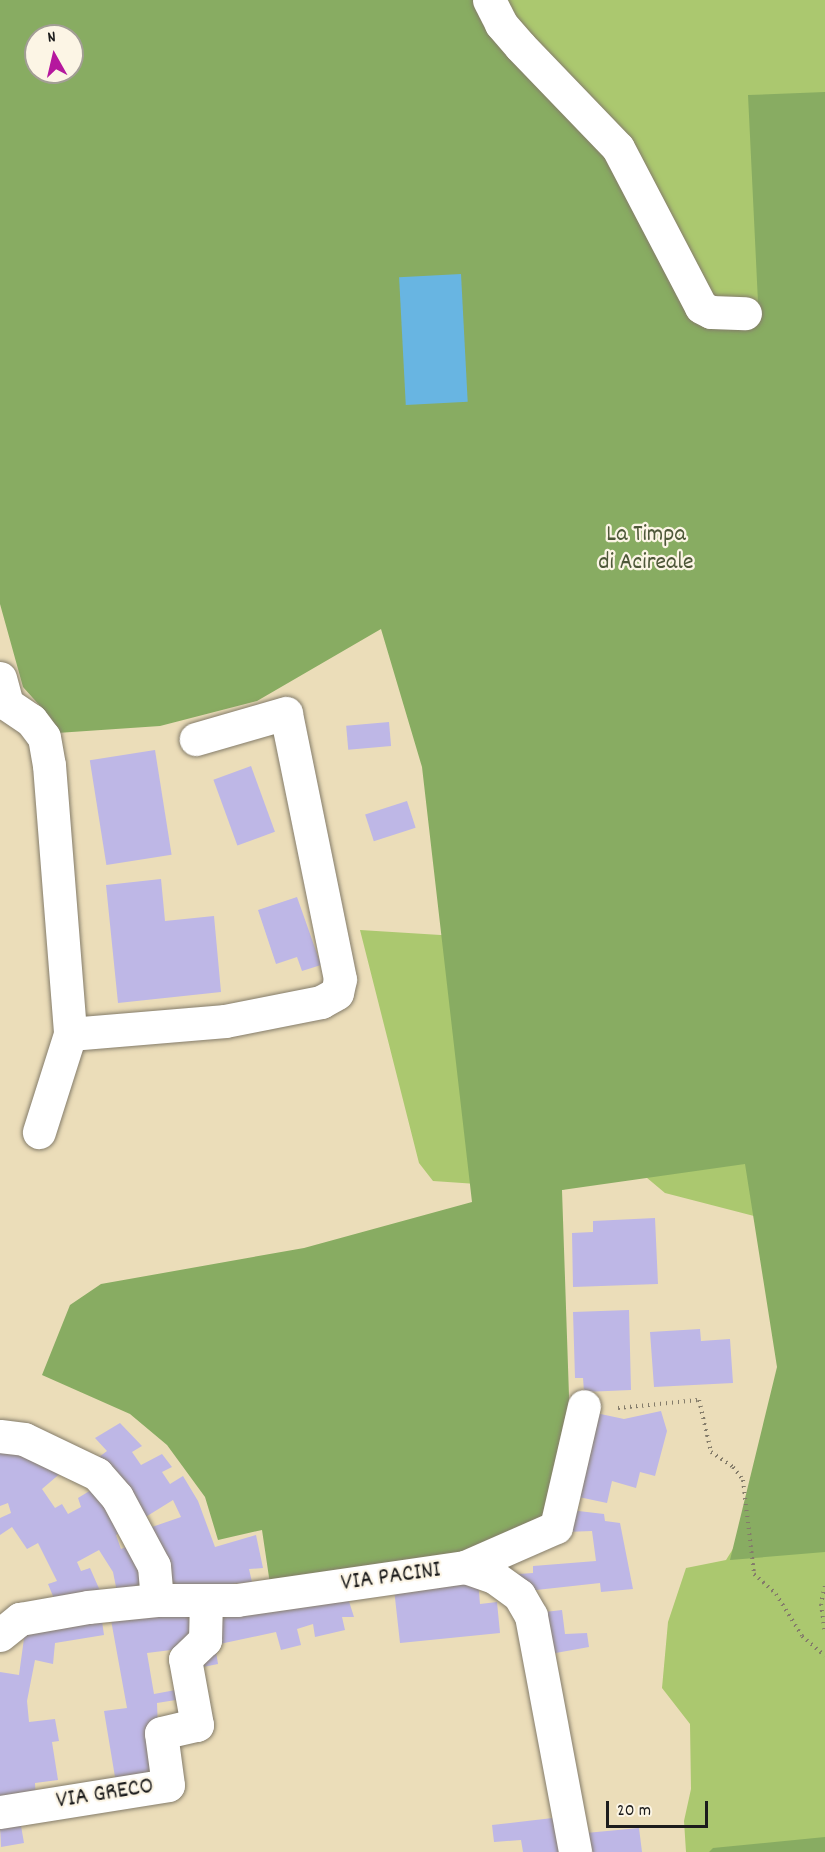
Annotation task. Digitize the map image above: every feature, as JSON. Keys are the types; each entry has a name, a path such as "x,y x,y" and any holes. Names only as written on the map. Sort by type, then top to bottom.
{"street":[{"path":"489,0 513,38 618,148 701,307 711,312 745,313"},
{"path":"0,678 8,704 31,720 45,737 70,1034 39,1132"},
{"path":"70,1034 225,1020 321,1002 337,993 340,979 286,713 196,739"},
{"path":"465,1567 556,1527 584,1406"},
{"path":"0,1437 24,1439 97,1474 117,1497 154,1566 157,1600"},
{"name":"VIA PACINI","path":"0,1635 20,1619 88,1606 157,1600 237,1600 465,1567 494,1577 519,1595 531,1616 575,1852"},
{"name":"VIA GRECO","path":"0,1812 168,1785 161,1733 197,1725 185,1659 205,1640 206,1600"}],"path":[{"path":"584,1406 621,1409 699,1400 711,1452 733,1467 743,1480 754,1574 776,1594 802,1636 825,1656"},
{"path":"825,1586 821,1604 825,1633"}],"green space":[{"path":"0,0 481,0 602,142 684,303 751,328 759,323 748,95 825,92 825,1552 730,1560 777,1367 745,1164 562,1190 570,1425 549,1517 491,1548 270,1584 262,1530 218,1540 205,1497 167,1445 130,1414 42,1375 70,1305 101,1284 304,1248 472,1202 422,767 381,629 257,701 160,726 57,733 50,717 23,687 0,604"},
{"name":"La Timpa di Acireale","path":"386,0 825,0 825,1384 802,1310 754,1216 665,1193 634,1167 562,1190 433,1181 419,1163 360,930 505,939"},
{"path":"825,1403 825,1852 686,1852 684,1821 691,1789 690,1724 662,1688 668,1622 686,1568 726,1560"},
{"path":"825,1837 825,1852 709,1852 713,1848"}],"water":[{"path":"461,274 468,402 406,405 399,277"}],"building":[{"path":"389,722 391,746 348,750 346,726"},
{"path":"155,750 172,855 106,865 90,760"},
{"path":"251,766 275,832 237,845 213,780"},
{"path":"407,801 416,828 374,841 365,815"},
{"path":"161,879 165,921 214,916 221,992 118,1003 106,885"},
{"path":"297,897 321,965 302,971 297,957 276,964 258,910"},
{"path":"655,1218 658,1284 573,1287 572,1233 593,1232 593,1221"},
{"path":"629,1310 631,1390 584,1392 583,1378 575,1378 573,1312"},
{"path":"700,1329 701,1341 730,1339 733,1383 654,1387 650,1332"},
{"path":"661,1411 667,1431 655,1476 640,1472 636,1488 612,1481 607,1503 574,1496 591,1412 624,1419"},
{"path":"120,1423 142,1446 132,1452 141,1465 162,1454 172,1467 162,1472 170,1484 183,1476 198,1501 215,1547 256,1535 263,1568 249,1569 252,1582 167,1590 164,1561 152,1527 181,1517 173,1500 144,1518 95,1460 107,1451 95,1438"},
{"path":"0,1447 63,1471 42,1489 55,1508 62,1504 68,1514 81,1507 78,1498 96,1487 126,1530 116,1535 121,1549 133,1544 149,1590 117,1592 113,1572 99,1550 77,1562 81,1571 90,1568 101,1593 55,1601 48,1584 57,1581 38,1543 27,1549 12,1527 0,1535 0,1518 11,1513 8,1503 0,1506"},
{"path":"570,1510 604,1514 605,1521 620,1523 633,1589 601,1592 600,1583 527,1591 505,1575 533,1573 533,1566 596,1561 592,1531 565,1532"},
{"path":"478,1580 480,1604 497,1602 500,1633 400,1643 394,1589"},
{"path":"347,1595 354,1617 342,1617 345,1630 315,1637 313,1624 297,1629 301,1645 281,1650 276,1632 215,1645 218,1664 203,1667 197,1683 212,1618"},
{"path":"109,1609 194,1613 187,1648 147,1653 154,1694 181,1689 182,1699 157,1703 160,1777 116,1783 104,1711 127,1708"},
{"path":"562,1610 565,1634 587,1633 589,1647 550,1654 545,1612"},
{"path":"102,1621 104,1635 55,1643 53,1664 35,1660 27,1701 29,1722 55,1719 59,1741 52,1742 58,1780 35,1783 36,1801 0,1804 0,1672 19,1675 25,1631"},
{"path":"561,1817 569,1852 523,1852 521,1840 494,1842 492,1825"},
{"path":"20,1820 24,1843 1,1847 0,1824"},
{"path":"639,1828 642,1852 589,1852 586,1833"}]}
